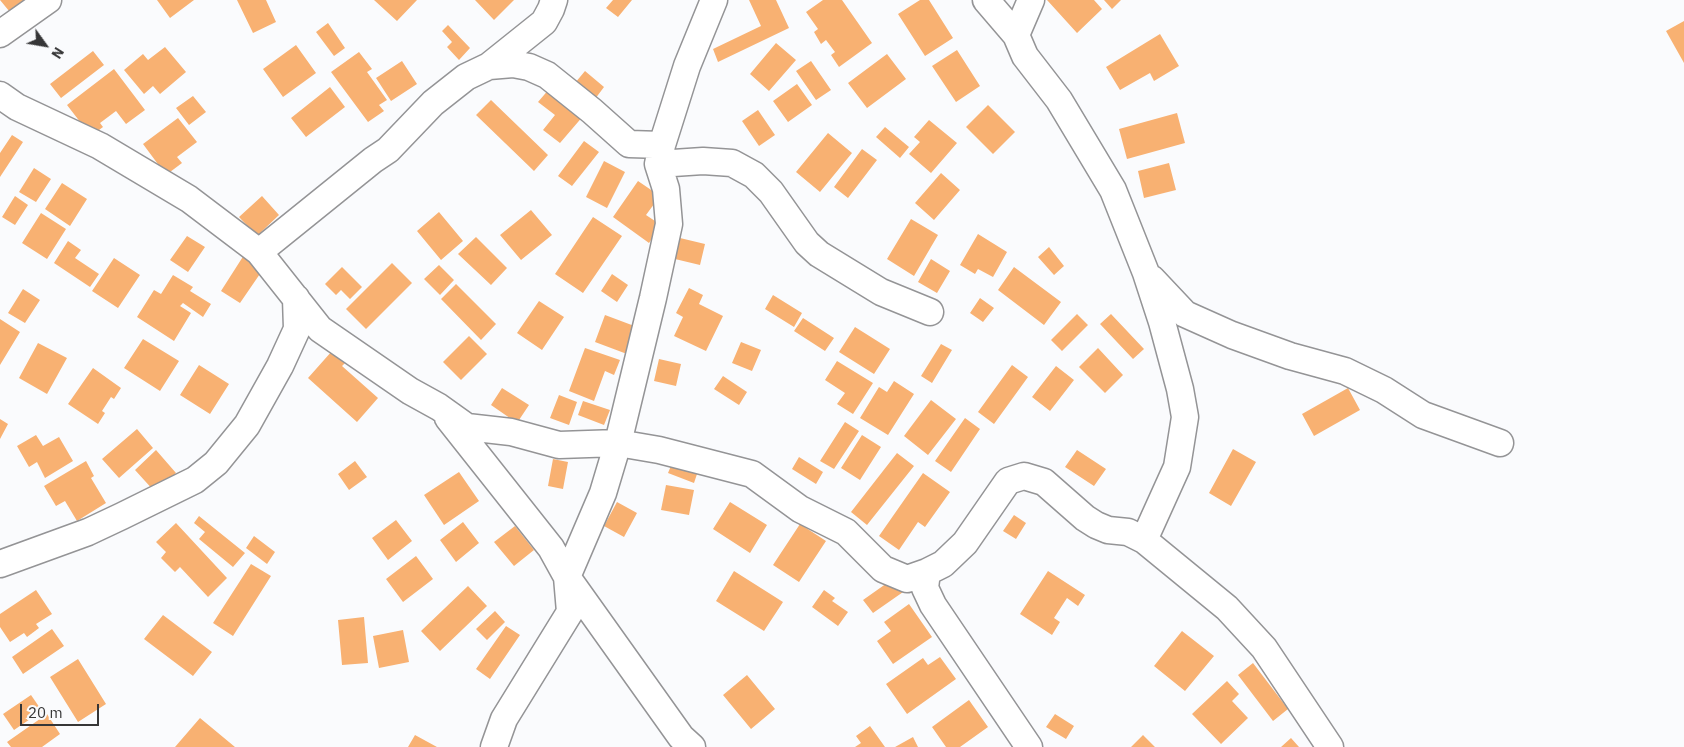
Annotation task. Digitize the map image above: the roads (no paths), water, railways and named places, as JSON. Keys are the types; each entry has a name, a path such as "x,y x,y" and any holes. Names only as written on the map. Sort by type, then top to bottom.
{"street":[{"path":"0,34 48,0"},
{"path":"259,252 388,150 433,102 466,77 489,66 544,22 554,0"},
{"path":"494,747 504,718 570,612 567,577 603,493 618,443 651,308 669,224 660,154 687,66 714,0"},
{"path":"986,0 1016,35 1025,56 1059,100 1113,190 1146,273 1162,322 1180,389 1185,417 1177,467 1144,540"},
{"path":"1016,35 1031,0"},
{"path":"489,66 513,64 529,67 547,75 592,110 629,144 660,154 732,163 754,175 771,192 807,243 819,254 881,292 930,312"},
{"path":"0,96 100,146 188,199 259,252 320,329 410,391 439,407 466,427 511,432 559,444 618,443 659,450 752,474 800,509 846,532 883,570 907,578 928,572 943,564 965,543 1008,481 1024,476 1044,482 1085,518 1096,525 1108,530 1128,532 1144,540 1227,608 1264,648 1330,747"},
{"path":"1146,273 1185,314 1232,336 1290,356 1345,371 1384,390 1423,415 1500,443"},
{"path":"0,564 79,535 122,516 195,480 216,463 247,425 280,366 297,329 296,298"},
{"path":"439,407 551,548 567,577 681,737 692,747"},
{"path":"928,572 925,588 933,605 1029,747"}]}
